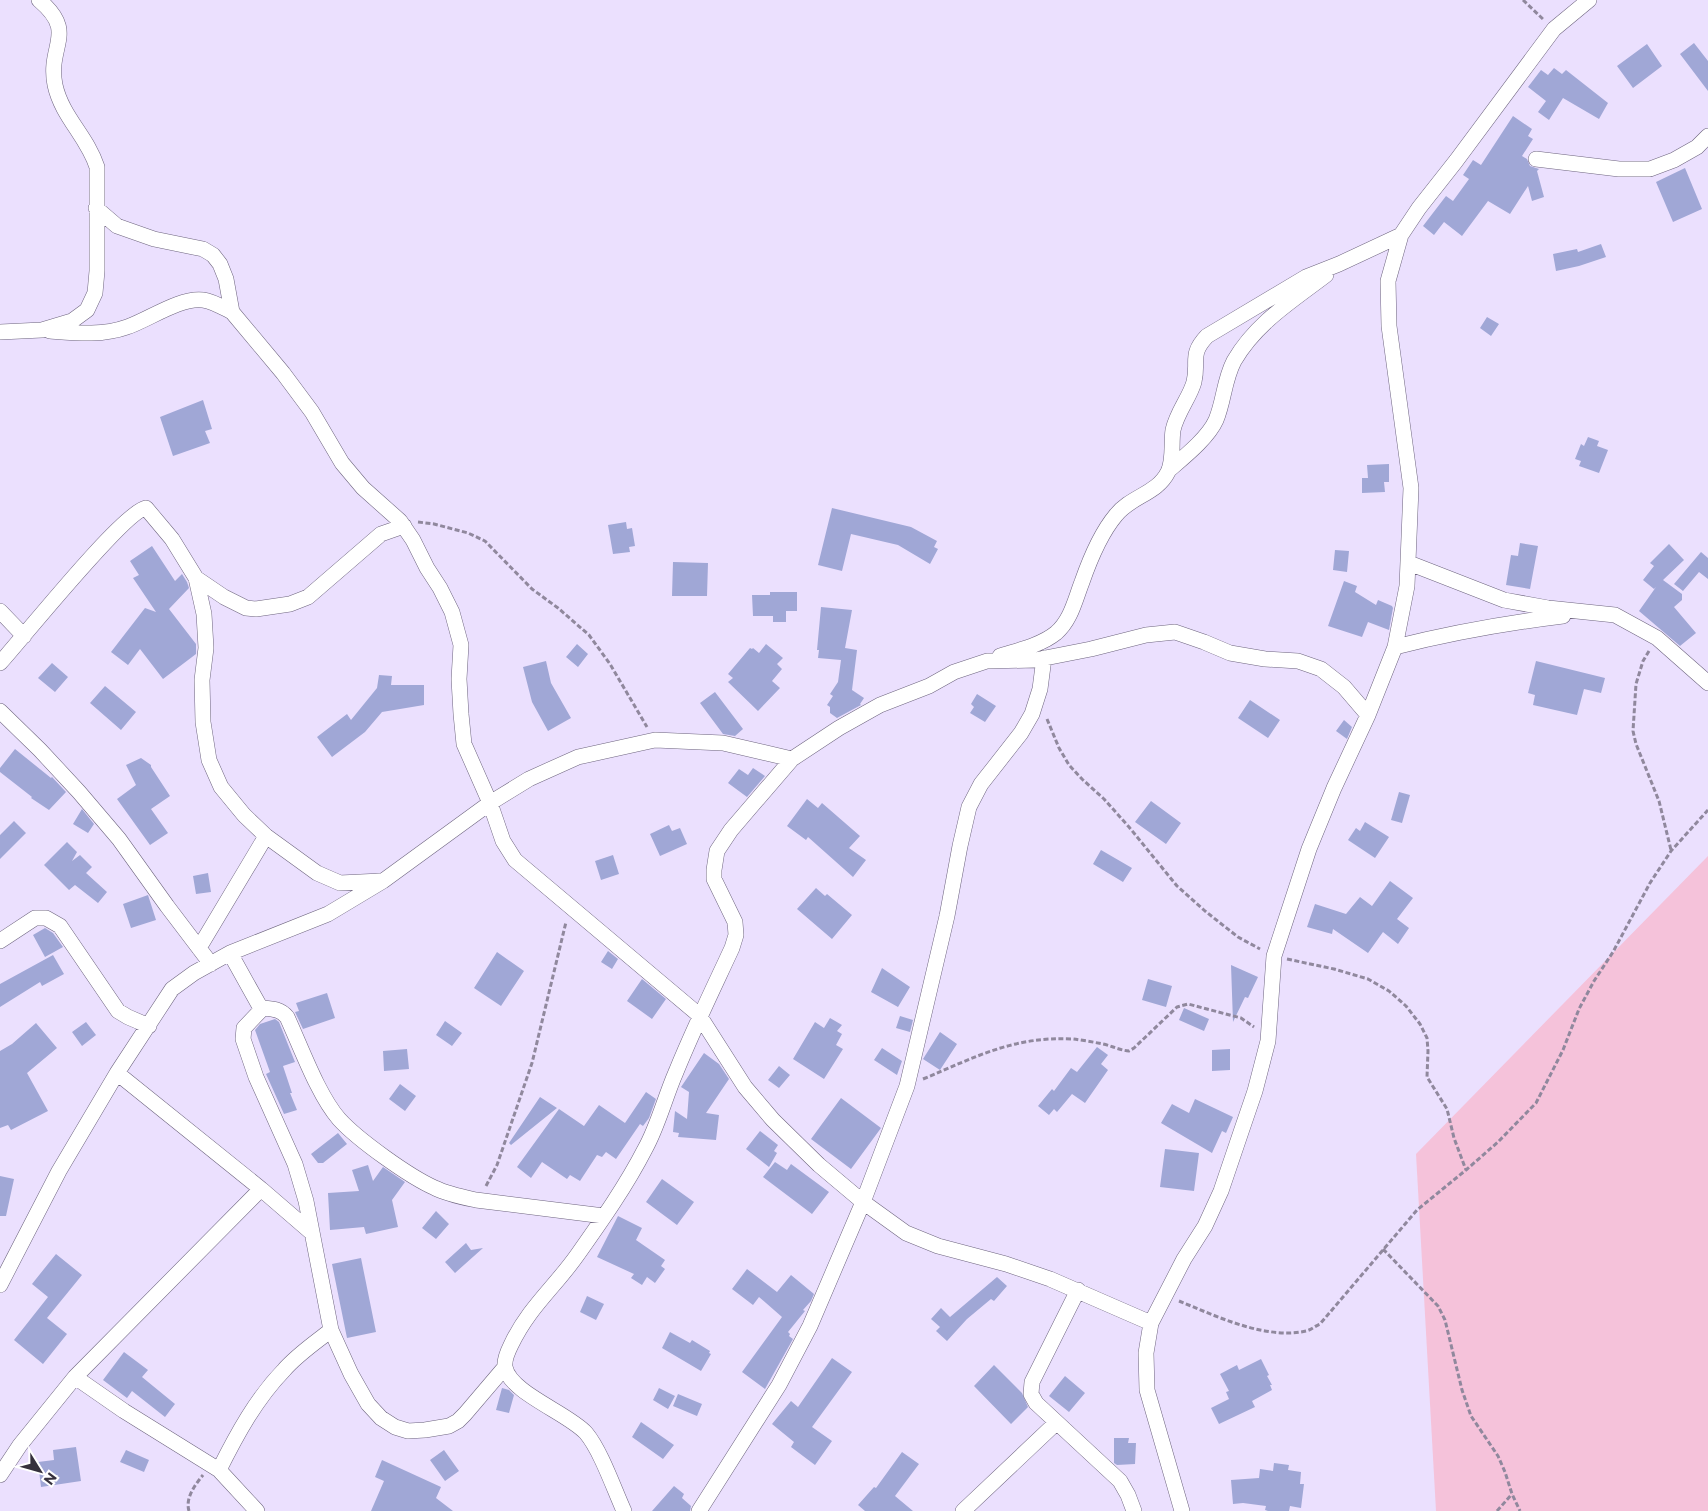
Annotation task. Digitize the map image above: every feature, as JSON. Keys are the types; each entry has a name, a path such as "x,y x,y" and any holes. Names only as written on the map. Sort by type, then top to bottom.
{"street":[{"path":"39,0 52,11 59,23 60,38 55,53 53,71 60,102 67,117 93,155 97,167 97,271 95,293 87,310 72,321 42,330"},
{"path":"1182,1511 1147,1390 1146,1353 1152,1323 1184,1259 1205,1226 1221,1190 1255,1092 1268,1041 1274,956 1309,849 1334,788 1368,716 1395,647 1407,586 1410,470 1389,326 1388,281 1401,235 1435,186 1456,161 1554,30 1589,0"},
{"path":"1536,160 1619,169 1650,169 1674,160 1697,147 1708,136"},
{"path":"96,208 117,226 154,239 203,249 213,255 220,264 226,279 232,312"},
{"path":"1169,470 1173,431 1194,381 1195,355 1199,344 1206,336 1306,277 1401,235"},
{"path":"263,1008 244,1028 243,1039 256,1077 295,1164 306,1201 331,1330 351,1374 368,1404 381,1418 395,1427 408,1431 449,1426 458,1421 505,1367 507,1354 519,1329 537,1303 577,1256 626,1184 647,1147 699,1015 732,948 736,935 735,922 714,879 717,852 731,830 792,760 839,728 880,705 929,686 954,672 1045,640 1056,633 1071,612 1095,550 1117,513 1130,502 1160,483 1169,470 1192,449 1216,421 1228,374 1253,334 1269,318 1339,264"},
{"path":"0,332 42,330 79,334 105,333 127,327 185,302 204,300 232,312 283,373 312,412 342,464 363,488 402,523 440,588 452,612 461,645 459,679 464,744 490,802 503,841 514,860 699,1015 745,1086 773,1120 819,1165 863,1202 906,1233 938,1246 1006,1264 1078,1290 1152,1323"},
{"path":"0,662 106,540 142,508 149,510 196,578 224,597 246,608 256,610 290,604 308,597 381,534 402,523"},
{"path":"1409,563 1504,600 1548,608 1615,614 1656,638 1708,683"},
{"path":"196,578 204,614 206,648 202,680 203,722 209,760 221,787 244,815 266,836 317,873 340,883 383,881"},
{"path":"0,611 24,636"},
{"path":"1395,647 1490,626 1589,612"},
{"path":"987,661 1035,660 1091,649 1146,635 1175,632 1230,653 1265,659 1298,661 1321,669 1344,687 1368,716"},
{"path":"700,1511 779,1385 810,1326 863,1202 907,1086 947,916 969,807 981,784 1021,733 1032,714 1040,689 1044,658"},
{"path":"0,711 40,750 119,839 211,964"},
{"path":"0,1285 59,1171 117,1073 172,989 194,972 230,953 328,914 383,881 490,802 529,779 578,756 655,740 723,743 792,760"},
{"path":"199,948 266,836"},
{"path":"0,941 35,918 46,918 60,926 118,1011 149,1026"},
{"path":"230,953 253,995 263,1008 282,1011 287,1017 324,1096 339,1119 355,1134 394,1163 436,1189 476,1200 604,1216"},
{"path":"117,1073 261,1189 312,1233"},
{"path":"0,1475 20,1445 74,1377 261,1189"},
{"path":"1078,1290 1032,1382 1031,1394 1036,1403 1056,1423 1120,1481 1134,1511"},
{"path":"215,1467 261,1397 283,1370 302,1352 331,1330"},
{"path":"505,1367 515,1383 535,1399 566,1416 586,1433 600,1457 624,1511"},
{"path":"74,1377 124,1411 215,1467 257,1511"},
{"path":"963,1511 1056,1423"}],"path":[{"path":"1523,0 1554,30"},
{"path":"402,523 434,524 468,533 485,541 532,589 558,608 589,636 610,664 655,740"},
{"path":"1656,638 1643,661 1636,684 1632,730 1659,801 1671,851"},
{"path":"1040,689 1047,720 1059,748 1069,765 1104,799 1129,827 1177,886 1205,911 1238,937 1274,956 1334,969 1368,979 1389,991 1406,1006 1420,1024 1426,1038 1428,1051 1427,1077 1447,1109 1454,1138 1466,1170"},
{"path":"1166,1295 1227,1320 1269,1331 1290,1333 1308,1331 1320,1324 1417,1210 1498,1142 1536,1102 1563,1050 1579,1009 1594,981 1614,952 1650,883 1671,851 1708,810"},
{"path":"476,1200 490,1180 497,1165 532,1063 569,907"},
{"path":"907,1086 985,1052 1017,1043 1049,1039 1074,1039 1104,1044 1128,1051 1134,1048 1182,1004 1241,1018 1253,1026 1268,1041"},
{"path":"1383,1249 1438,1306 1445,1320 1462,1390 1471,1416 1498,1456 1520,1511"},
{"path":"189,1511 188,1506 191,1492 215,1467"},
{"path":"1497,1511 1512,1494"}],"shaded area":[{"path":"1708,856 1708,1511 1436,1511 1416,1154"}],"building":[{"path":"1694,43 1708,61 1708,91 1680,54"},
{"path":"1647,44 1662,66 1633,88 1617,66"},
{"path":"1554,68 1562,74 1566,70 1608,103 1599,119 1563,98 1549,120 1538,112 1546,101 1528,87 1541,70 1548,75"},
{"path":"1513,116 1532,129 1528,136 1533,139 1522,156 1527,159 1530,166 1539,169 1537,171 1544,197 1532,201 1528,186 1510,214 1488,201 1462,236 1444,222 1434,235 1423,226 1446,196 1453,201 1469,179 1463,175 1473,160 1481,165"},
{"path":"1685,168 1702,209 1673,222 1656,182"},
{"path":"1601,244 1606,257 1556,271 1553,254 1577,249 1578,252"},
{"path":"1487,317 1499,324 1491,336 1480,328"},
{"path":"203,400 212,429 205,431 210,443 173,456 160,417"},
{"path":"1588,437 1599,441 1597,446 1608,450 1599,473 1579,466 1581,461 1575,459 1581,444 1584,446"},
{"path":"1389,464 1389,482 1384,482 1385,492 1362,493 1362,478 1368,478 1367,465"},
{"path":"832,508 911,527 937,541 934,547 938,549 930,564 898,545 851,534 842,571 818,565"},
{"path":"626,522 627,529 632,528 635,546 629,547 630,552 613,554 608,525"},
{"path":"1520,543 1538,546 1530,589 1506,585 1511,555 1518,556"},
{"path":"1669,544 1684,560 1663,580 1682,594 1682,600 1674,607 1696,633 1680,646 1639,611 1656,587 1654,589 1643,580 1654,566 1650,563"},
{"path":"152,546 175,581 182,574 187,582 189,588 169,609 196,644 196,654 163,679 140,649 128,665 111,652 145,608 156,612 133,578 139,575 130,561"},
{"path":"1335,550 1349,551 1347,572 1333,570"},
{"path":"1701,552 1708,558 1708,579 1699,572 1683,591 1674,584"},
{"path":"673,562 708,563 707,596 672,596"},
{"path":"1344,581 1357,586 1355,592 1376,605 1378,600 1392,606 1389,630 1368,622 1362,637 1328,626"},
{"path":"770,592 797,592 797,611 786,611 786,622 773,622 773,616 753,616 752,595 770,595"},
{"path":"821,607 852,610 845,648 857,650 852,690 864,698 861,705 837,718 830,713 830,707 827,705 833,696 830,694 838,682 841,660 818,658"},
{"path":"577,644 588,654 578,667 566,657"},
{"path":"766,644 783,658 777,664 782,669 772,681 780,688 758,711 728,682 733,678 728,674 750,648 759,653"},
{"path":"546,661 551,683 571,718 548,731 532,702 523,667"},
{"path":"1536,661 1605,678 1601,693 1584,689 1577,715 1533,705 1535,695 1528,693"},
{"path":"52,663 68,677 55,692 38,678"},
{"path":"379,675 392,676 391,685 424,685 424,705 382,712 365,732 332,757 317,737 347,714 351,720 377,688"},
{"path":"105,686 136,712 121,730 90,703"},
{"path":"715,692 743,729 735,736 723,734 700,703"},
{"path":"977,694 996,706 985,722 970,713 974,707 971,704"},
{"path":"1250,700 1280,720 1268,738 1238,718"},
{"path":"1344,720 1352,727 1347,739 1336,731"},
{"path":"15,749 52,777 66,792 49,810 31,798 0,772 0,768"},
{"path":"141,758 151,765 170,796 151,809 168,833 150,845 117,799 136,785 126,765"},
{"path":"753,768 765,776 747,797 728,783 739,769 748,775"},
{"path":"1399,792 1410,795 1402,823 1391,820"},
{"path":"807,799 818,808 822,803 860,836 849,848 866,860 853,877 808,837 806,840 787,826"},
{"path":"1151,801 1181,823 1166,844 1135,822"},
{"path":"82,809 94,824 88,833 73,824"},
{"path":"14,821 26,833 0,859 0,835"},
{"path":"1365,822 1389,837 1375,858 1348,840 1356,828 1360,831"},
{"path":"669,825 672,831 680,828 687,844 660,856 650,834"},
{"path":"67,842 77,852 72,861 80,855 92,867 86,873 107,892 98,903 75,885 69,890 44,865"},
{"path":"1101,850 1132,868 1123,882 1093,864"},
{"path":"613,855 619,874 601,880 595,861"},
{"path":"208,873 211,892 196,894 193,876"},
{"path":"1390,881 1413,898 1397,919 1409,928 1398,944 1383,932 1368,953 1333,929 1332,934 1307,927 1315,904 1346,914 1360,897 1372,906"},
{"path":"816,888 825,896 827,894 852,915 832,939 797,909"},
{"path":"148,895 156,920 131,928 123,904"},
{"path":"45,928 53,933 63,947 45,957 33,935"},
{"path":"608,951 618,959 612,969 601,962"},
{"path":"497,952 524,971 501,1006 474,988"},
{"path":"53,955 64,974 42,986 40,982 0,1007 0,984"},
{"path":"1231,965 1258,977 1248,998 1245,997 1233,1022"},
{"path":"882,968 910,987 898,1007 871,992"},
{"path":"642,979 666,999 652,1019 627,1001"},
{"path":"1148,979 1172,986 1166,1007 1142,1000"},
{"path":"327,993 335,1018 303,1029 295,1012 299,1011 296,1003"},
{"path":"1184,1008 1209,1019 1204,1031 1179,1020"},
{"path":"900,1016 913,1020 910,1032 896,1028"},
{"path":"830,1018 842,1025 837,1031 842,1034 836,1045 843,1049 824,1079 793,1059 815,1022 824,1028"},
{"path":"275,1019 279,1022 295,1062 283,1066 292,1093 290,1093 297,1110 284,1114 266,1074 270,1072 255,1030 260,1024"},
{"path":"445,1021 462,1033 452,1046 436,1035"},
{"path":"86,1022 96,1035 82,1046 72,1032"},
{"path":"36,1023 57,1048 27,1073 48,1111 11,1130 8,1125 0,1128 0,1051 12,1044"},
{"path":"940,1032 957,1044 940,1070 923,1059"},
{"path":"1097,1047 1108,1055 1101,1064 1108,1070 1085,1103 1072,1094 1057,1112 1054,1109 1049,1115 1038,1106 1052,1089 1054,1091 1071,1068 1077,1072"},
{"path":"882,1048 902,1061 897,1075 874,1060"},
{"path":"407,1049 409,1069 384,1071 383,1051"},
{"path":"1230,1049 1230,1070 1212,1071 1212,1050"},
{"path":"704,1053 719,1064 729,1079 706,1113 719,1115 716,1140 678,1137 679,1133 673,1132 675,1111 687,1119 689,1092 681,1087"},
{"path":"779,1066 790,1075 779,1088 768,1080"},
{"path":"400,1084 416,1096 405,1111 389,1099"},
{"path":"646,1092 656,1099 649,1118 643,1126 640,1124 616,1159 606,1152 602,1157 597,1155 580,1181 570,1175 567,1179 542,1162 531,1178 517,1167 559,1109 584,1126 599,1105 625,1123"},
{"path":"540,1097 557,1108 511,1145 509,1143"},
{"path":"841,1098 881,1128 851,1169 811,1139"},
{"path":"1195,1099 1233,1117 1226,1133 1222,1131 1212,1153 1161,1123 1172,1104 1189,1113"},
{"path":"760,1131 778,1145 774,1151 777,1153 769,1167 746,1149"},
{"path":"338,1133 347,1144 323,1163 318,1163 311,1154"},
{"path":"1165,1149 1199,1153 1194,1191 1160,1187"},
{"path":"775,1162 787,1170 791,1164 829,1192 812,1214 763,1177"},
{"path":"368,1165 373,1181 383,1167 405,1182 392,1200 398,1227 366,1234 364,1227 330,1230 328,1193 359,1191 352,1170"},
{"path":"0,1176 14,1179 6,1216 0,1216"},
{"path":"662,1179 694,1202 677,1225 646,1202"},
{"path":"436,1211 449,1224 436,1239 422,1228"},
{"path":"618,1216 642,1228 636,1240 665,1260 661,1266 665,1269 655,1283 647,1277 642,1285 631,1278 634,1274 597,1257"},
{"path":"466,1243 471,1250 483,1248 455,1273 445,1262"},
{"path":"56,1254 82,1275 47,1318 67,1334 43,1364 14,1340 48,1297 32,1284"},
{"path":"361,1258 376,1332 347,1338 332,1264"},
{"path":"747,1269 777,1292 791,1275 814,1294 803,1310 805,1311 788,1332 789,1336 793,1339 765,1389 742,1372 782,1317 759,1297 753,1305 732,1289"},
{"path":"997,1277 1007,1286 994,1301 991,1299 967,1319 947,1341 936,1331 940,1327 931,1319 941,1308 950,1317"},
{"path":"587,1296 604,1304 596,1320 580,1312"},
{"path":"670,1332 690,1343 692,1340 710,1351 709,1353 711,1354 701,1371 662,1348"},
{"path":"124,1352 148,1370 142,1377 175,1404 165,1417 132,1391 127,1398 103,1380"},
{"path":"832,1358 852,1372 812,1427 832,1441 815,1465 791,1447 794,1442 772,1424 791,1401 798,1407"},
{"path":"1261,1359 1269,1375 1267,1376 1272,1385 1270,1385 1272,1390 1252,1401 1255,1407 1219,1424 1211,1408 1229,1399 1226,1392 1229,1391 1220,1374 1237,1365 1239,1370"},
{"path":"994,1365 1022,1393 1028,1407 1011,1424 974,1386"},
{"path":"1065,1376 1085,1393 1069,1412 1049,1396"},
{"path":"502,1388 509,1390 514,1395 509,1413 496,1410"},
{"path":"659,1388 675,1396 668,1409 653,1400"},
{"path":"678,1394 702,1404 697,1416 673,1406"},
{"path":"641,1422 674,1445 663,1459 632,1437"},
{"path":"1114,1438 1129,1438 1128,1443 1136,1443 1135,1464 1117,1465 1114,1463"},
{"path":"76,1447 81,1481 41,1487 38,1462 54,1460 53,1450"},
{"path":"126,1450 149,1460 144,1472 120,1462"},
{"path":"444,1450 459,1471 445,1481 430,1460"},
{"path":"902,1452 919,1464 895,1496 913,1511 865,1511 858,1505 874,1487 876,1488"},
{"path":"382,1460 441,1487 436,1498 453,1511 371,1511 384,1481 375,1477"},
{"path":"1274,1463 1289,1465 1288,1470 1301,1472 1300,1484 1304,1484 1301,1508 1290,1506 1289,1511 1268,1511 1265,1510 1266,1506 1243,1503 1233,1504 1231,1480 1259,1478 1260,1469 1273,1471"},
{"path":"674,1486 684,1494 682,1498 691,1506 690,1511 652,1511"}]}
